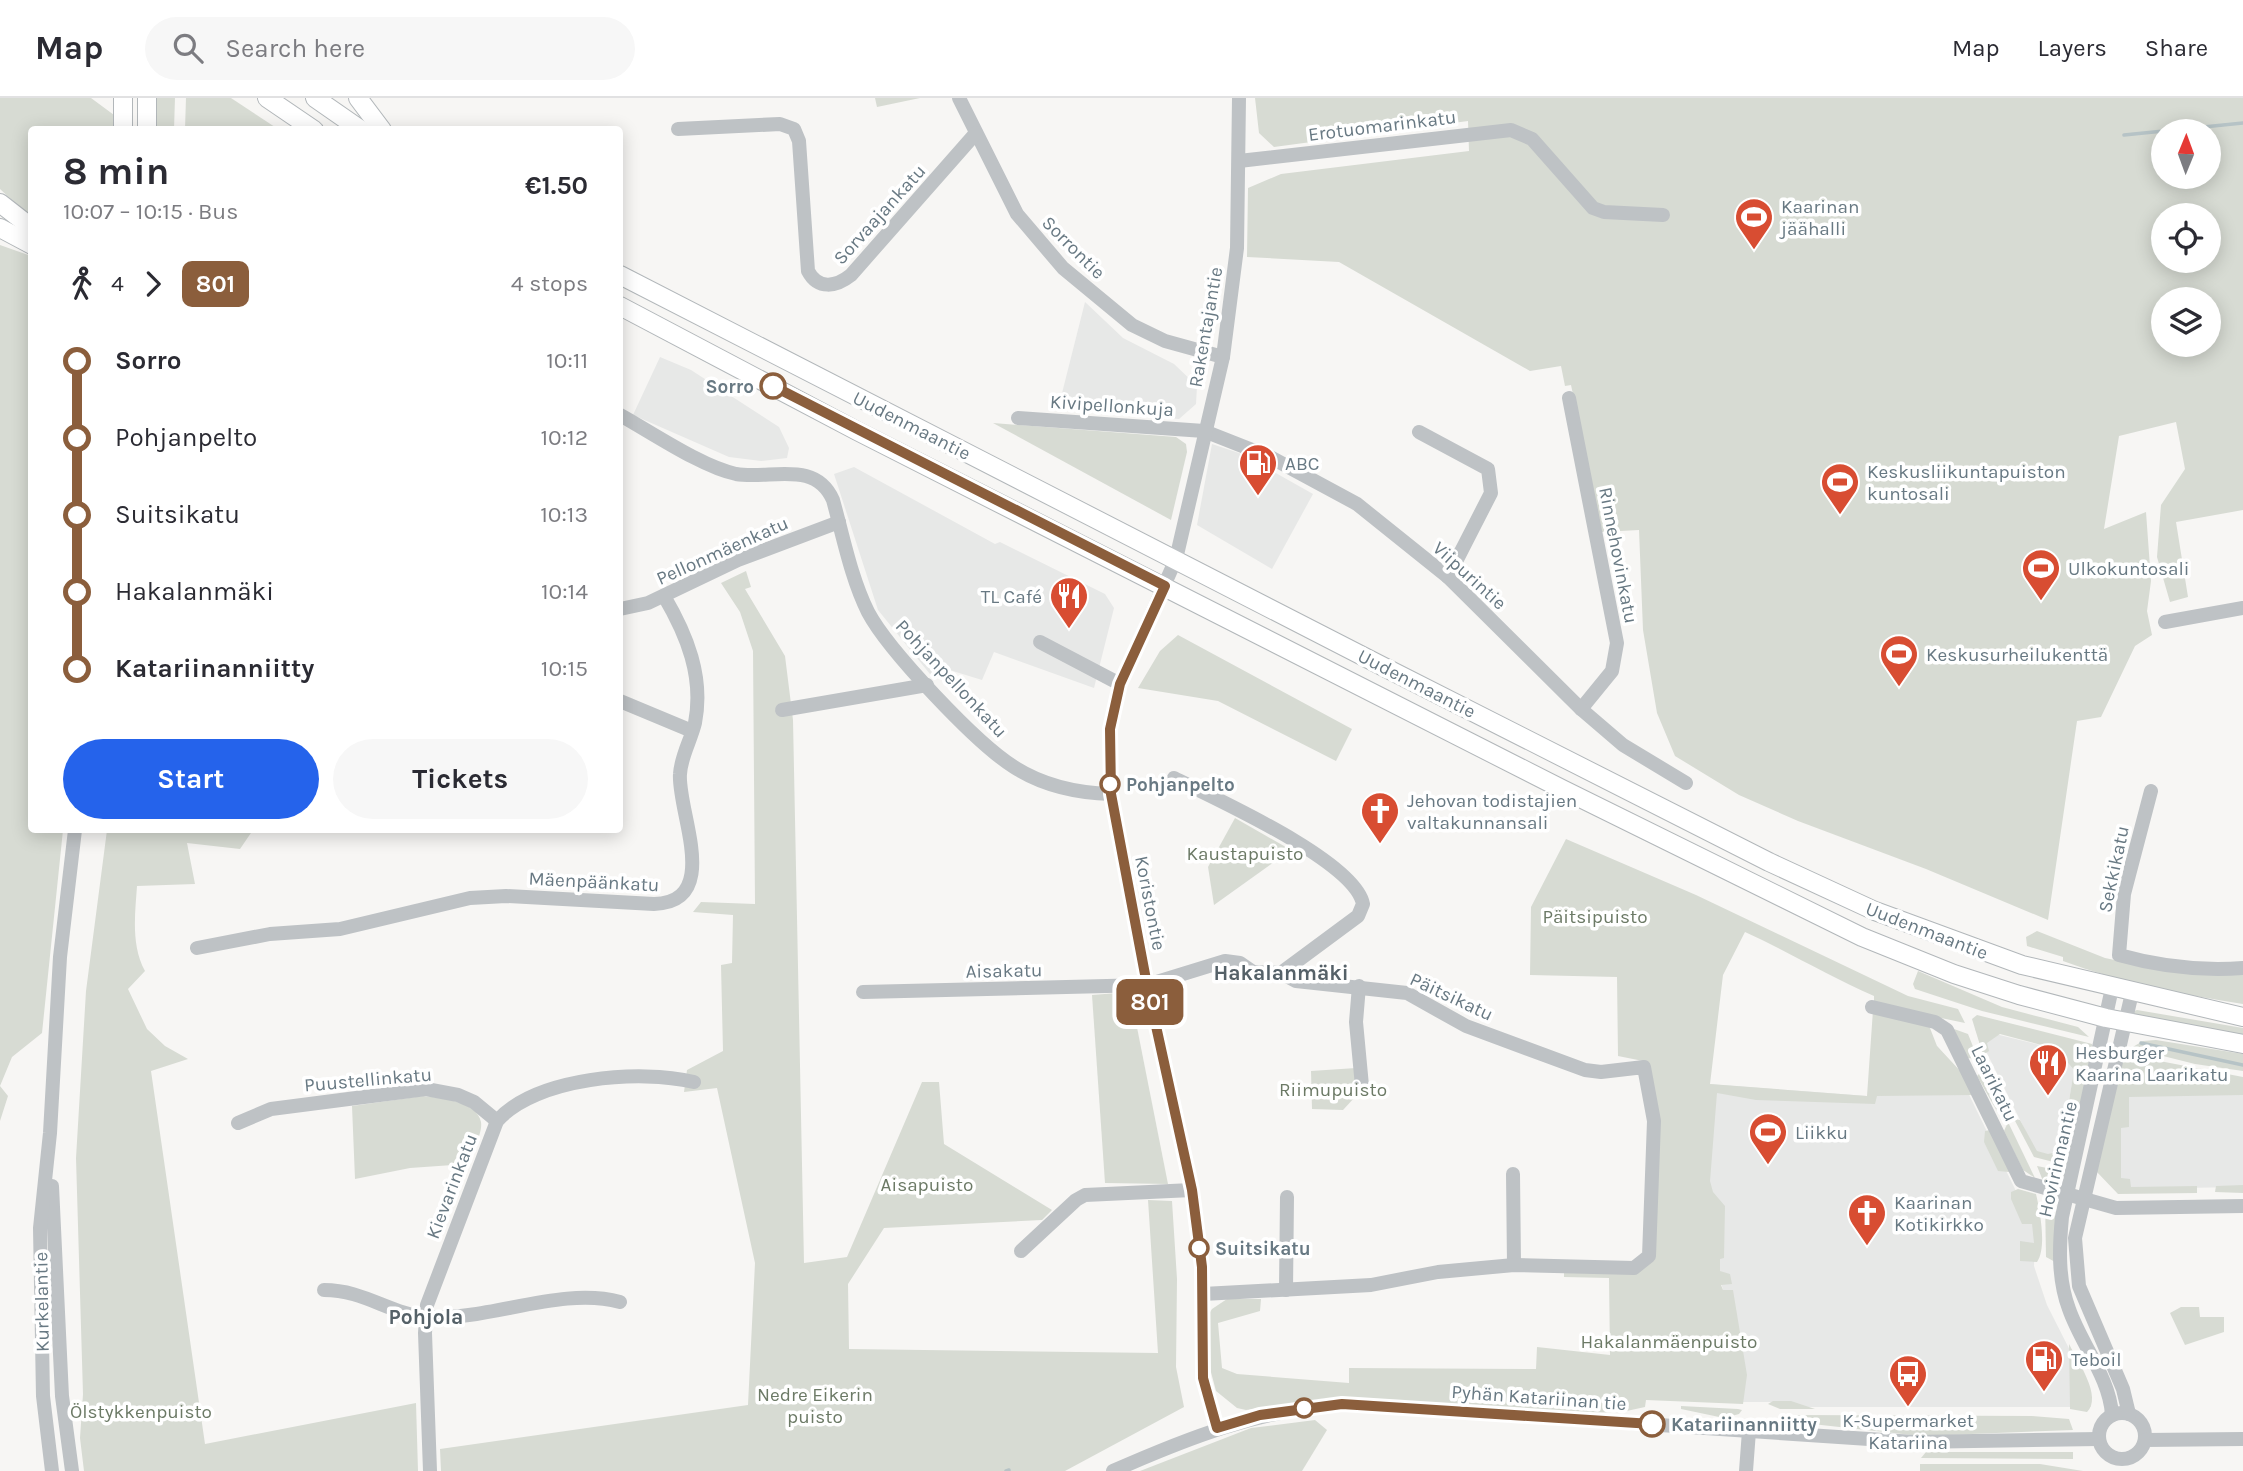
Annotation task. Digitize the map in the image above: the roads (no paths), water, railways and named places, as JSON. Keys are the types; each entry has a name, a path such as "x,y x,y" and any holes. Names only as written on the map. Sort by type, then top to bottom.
{"main road":[{"path":"123,98 123,126"},
{"path":"147,98 147,126"},
{"path":"267,98 308,126"},
{"path":"314,98 355,126"},
{"path":"358,98 379,126"},
{"path":"0,203 28,225"},
{"path":"0,228 28,243"},
{"name":"Uudenmaantie","path":"623,277 1769,862 1875,911 1996,956 2132,993 2243,1017"},
{"name":"Uudenmaantie","path":"623,308 1705,862 1861,937 1954,975 2106,1018 2243,1044"}],"street":[{"name":"Sorrontie","path":"959,98 1017,214 1063,268 1132,325 1165,341 1223,357"},
{"name":"Rakentajantie","path":"1176,559 1223,357 1235,272 1239,98"},
{"name":"Sorvaajankatu","path":"678,129 780,124 794,129 799,141 808,271 821,284 832,285 851,275 976,133"},
{"name":"Erotuomarinkatu","path":"1238,161 1511,130 1532,139 1593,208 1604,212 1663,215"},
{"name":"Rinnehovinkatu","path":"1569,398 1617,643 1612,671 1581,709"},
{"name":"Pohjanpellonkatu","path":"623,417 723,470 750,475 793,473 815,478 829,491 869,613 927,685 988,747 1014,767 1077,791 1111,794"},
{"name":"Kivipellonkuja","path":"1018,418 1204,431"},
{"name":"Viipurintie","path":"1204,431 1270,457 1357,504 1448,577 1581,709 1623,745 1686,783"},
{"path":"1419,432 1488,469 1491,493 1448,577"},
{"name":"Pellonmäenkatu","path":"623,608 664,596 738,560 839,522"},
{"name":"Koristontie","path":"1176,559 1120,684 1110,729 1111,794 1147,985 1192,1190 1203,1294 1203,1378 1217,1428"},
{"name":"Mäenpäänkatu","path":"197,948 270,934 340,929 470,898 506,896 667,904 684,891 692,866 680,774 697,700 691,649 664,596"},
{"path":"2165,622 2243,608"},
{"path":"1040,642 1120,684"},
{"path":"782,710 927,685"},
{"path":"623,702 692,731"},
{"path":"1174,778 1301,845 1338,872 1362,897 1362,911 1354,922 1281,973"},
{"name":"Sekkikatu","path":"2151,791 2124,894 2119,955 2145,962 2211,969 2243,968"},
{"name":"Kurkelantie","path":"52,1471 43,1396 40,1228 50,1133 60,957 75,833"},
{"name":"Aisakatu","path":"863,992 1147,985 1225,961 1240,963 1254,972 1281,973"},
{"name":"Päitsikatu","path":"1281,973 1296,981 1407,993 1466,1026 1572,1066 1601,1072 1644,1067 1653,1107 1654,1144 1650,1251 1645,1262 1628,1268 1514,1265"},
{"path":"1359,986 1356,1022 1362,1086"},
{"name":"Hovirinnantie","path":"2112,988 2060,1233 2064,1291 2069,1310 2108,1393 2112,1415"},
{"name":"Hovirinnantie","path":"2129,1414 2123,1389 2085,1304 2076,1275 2075,1238 2132,993"},
{"name":"Laarikatu","path":"1872,1007 1934,1022 1947,1030 2021,1181 2116,1208 2243,1206"},
{"name":"Kievarinkatu","path":"430,1471 426,1317 432,1289 497,1121 520,1101 570,1085 647,1075 694,1082"},
{"name":"Puustellinkatu","path":"238,1123 271,1109 426,1089 458,1095 474,1102 497,1121"},
{"name":"Kurkelantie","path":"50,1133 60,1360 72,1471"},
{"path":"1203,1294 1371,1285 1438,1272 1514,1265 1513,1174"},
{"path":"1021,1251 1076,1200 1085,1195 1192,1190"},
{"path":"1286,1290 1287,1197"},
{"path":"324,1290 355,1292 426,1317 592,1297 620,1302"},
{"name":"Pyhän Katariinan tie","path":"1113,1471 1217,1428 1260,1415 1342,1404 1914,1442 2099,1439"},
{"path":"2129,1414 2142,1424 2145,1440 2137,1453 2123,1465 2107,1454 2099,1439 2100,1430 2112,1415 2129,1414"},
{"path":"1746,1471 1749,1431"},
{"path":"2145,1440 2243,1439"}],"waterway":[{"path":"2124,135 2243,123"},
{"path":"2141,1043 2243,1065"}],"place":[{"name":"Kaarinan jäähalli","path":"1754,251"},
{"name":"Sorro","path":"773,386"},
{"name":"ABC","path":"1258,497"},
{"name":"Keskusliikuntapuiston kuntosali","path":"1840,516"},
{"name":"Ulkokuntosali","path":"2041,602"},
{"name":"TL Café","path":"1069,630"},
{"name":"Keskusurheilukenttä","path":"1899,688"},
{"name":"Pohjanpelto","path":"1110,784"},
{"name":"Jehovan todistajien valtakunnansali","path":"1380,845"},
{"name":"Hesburger Kaarina Laarikatu","path":"2048,1097"},
{"name":"Liikku","path":"1768,1166"},
{"name":"Kaarinan Kotikirkko","path":"1867,1247"},
{"name":"Suitsikatu","path":"1199,1248"},
{"name":"Teboil","path":"2044,1393"},
{"name":"K-Supermarket Katariina","path":"1908,1408"},
{"name":"Katariinanniitty","path":"1652,1424"}],"district":[{"name":"Hakalanmäki","path":"1281,973"},
{"name":"Pohjola","path":"426,1317"}],"park label":[{"name":"Kaustapuisto","path":"1245,853"},
{"name":"Päitsipuisto","path":"1595,916"},
{"name":"Riimupuisto","path":"1333,1089"},
{"name":"Aisapuisto","path":"927,1184"},
{"name":"Hakalanmäenpuisto","path":"1669,1341"},
{"name":"Nedre Eikerin puisto","path":"815,1405"},
{"name":"Ölstykkenpuisto","path":"141,1411"}]}
